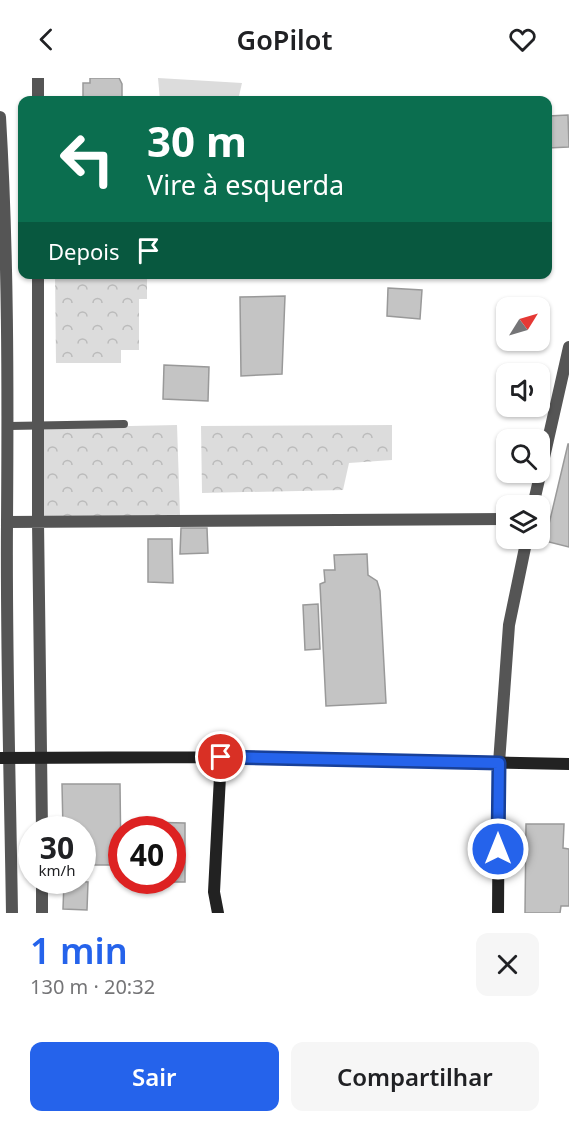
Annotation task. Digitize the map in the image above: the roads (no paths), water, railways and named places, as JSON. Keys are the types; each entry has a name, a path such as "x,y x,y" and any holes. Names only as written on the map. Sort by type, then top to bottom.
{"main road":[{"path":"5,758 221,757 569,764"},
{"path":"218,913 214,892 221,757"},
{"path":"498,913 499,763"}],"street":[{"path":"38,78 38,96"},
{"path":"0,117 7,239 9,426 5,758 12,913"},
{"path":"38,279 38,522 42,816"},
{"path":"536,495 569,347"},
{"path":"7,522 496,519"},
{"path":"499,763 509,625 525,549"},
{"path":"42,894 42,913"}],"lane":[{"path":"9,426 124,424"}]}
